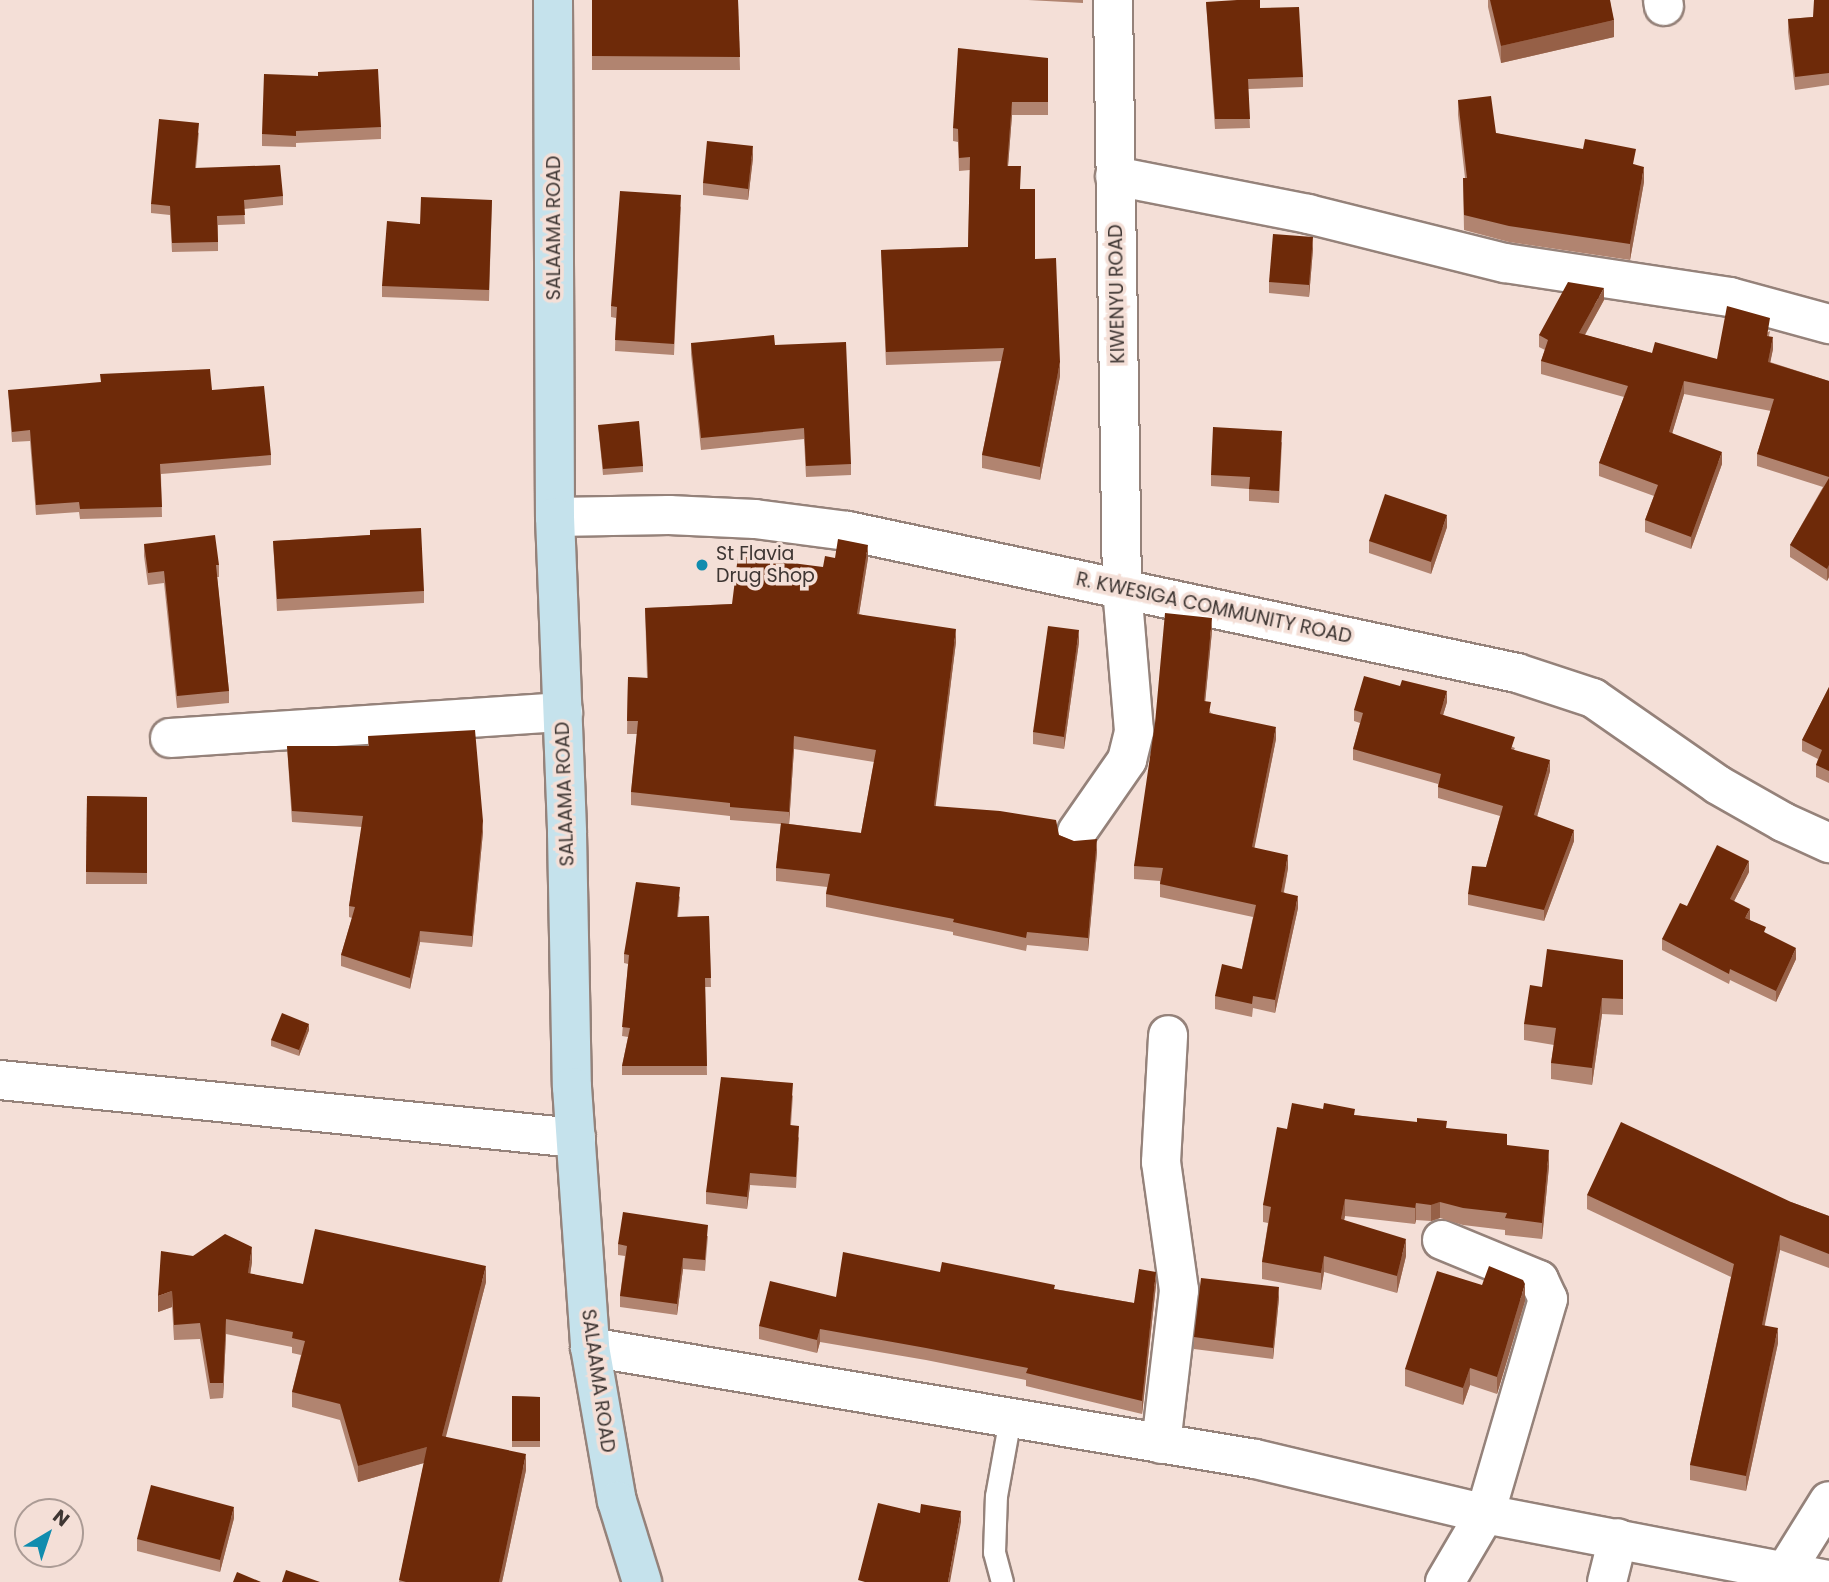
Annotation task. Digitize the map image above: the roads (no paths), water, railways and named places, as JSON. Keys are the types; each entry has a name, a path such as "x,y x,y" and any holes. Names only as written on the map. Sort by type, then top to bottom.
{"main road":[{"name":"SALAAMA ROAD","path":"553,0 555,517 576,1138 590,1347 617,1501 642,1582"}],"street":[{"name":"KIWENYU ROAD","path":"1077,832 1127,760 1134,731 1122,588 1113,0"},
{"path":"1115,176 1308,214 1505,263 1730,297 1829,324"},
{"name":"R. KWESIGA COMMUNITY ROAD","path":"555,517 669,515 755,519 848,531 1517,673 1582,693 1604,704 1718,785 1783,822 1829,843"},
{"path":"170,738 563,712"},
{"path":"1161,1444 1179,1290 1161,1162 1168,1035"},
{"path":"0,1080 576,1138"},
{"path":"1442,1240 1539,1280 1548,1299 1485,1514 1445,1582"},
{"path":"590,1347 1255,1459 1485,1514 1829,1580"},
{"path":"1786,1570 1829,1501"},
{"path":"1607,1582 1618,1538"}],"lane":[{"path":"1002,1582 995,1552 996,1496 1010,1418"}],"place":[{"name":"St Flavia Drug Shop","path":"702,565"}]}
